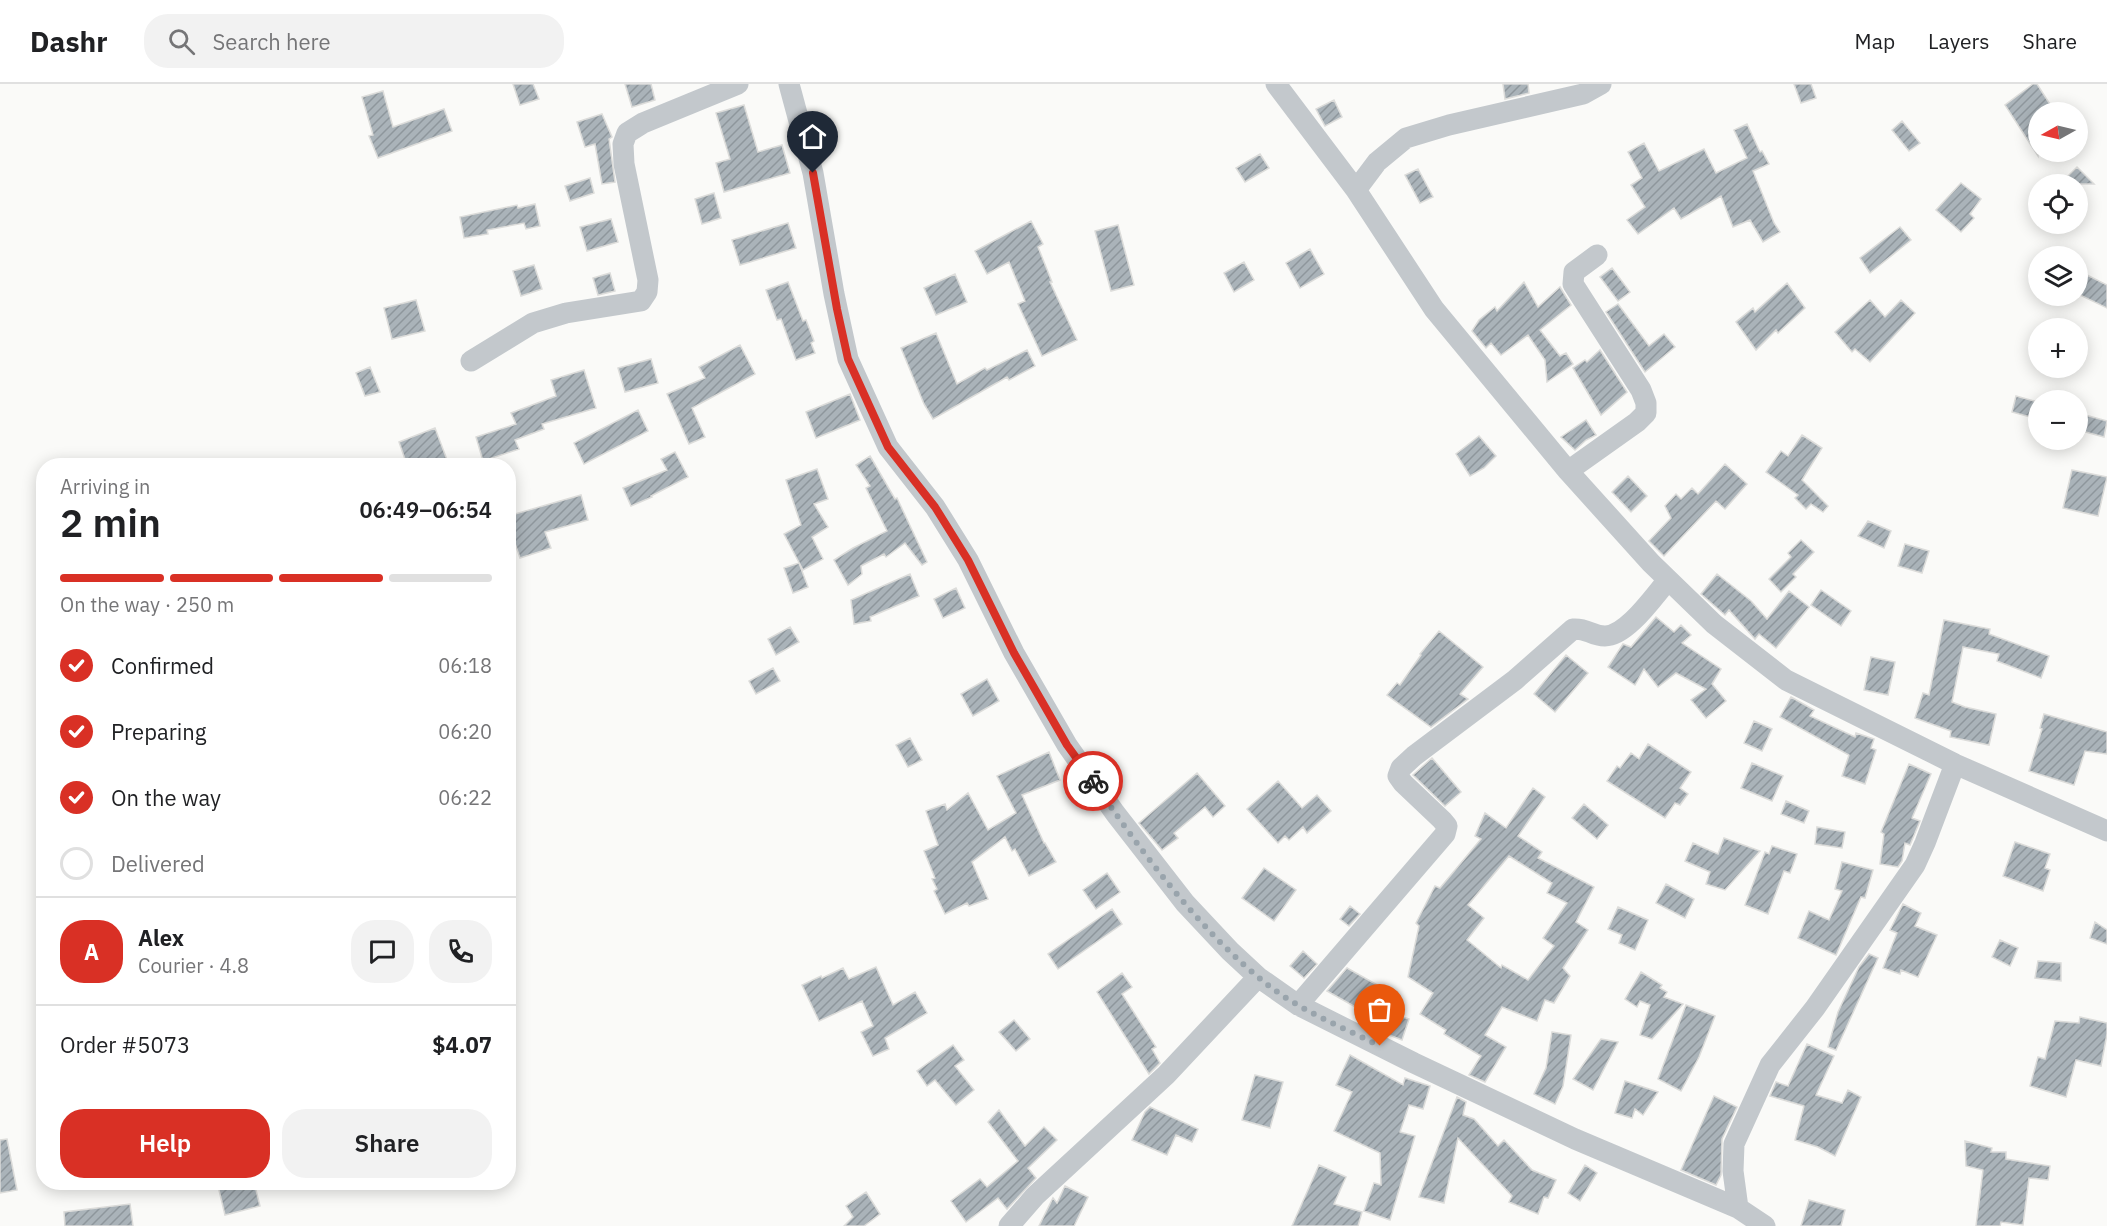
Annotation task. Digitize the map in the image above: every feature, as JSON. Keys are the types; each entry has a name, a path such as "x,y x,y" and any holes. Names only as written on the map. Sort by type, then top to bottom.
{"street":[{"path":"471,361 533,323 566,313 641,301 647,292 648,280 624,164 623,144 627,133 643,123 738,84"},
{"path":"789,84 813,173 848,359 888,447 935,507 968,560 1014,653 1067,745 1115,813 1185,903 1230,951 1258,976 1298,1005 1575,1139 1738,1208 1765,1226"},
{"path":"1276,84 1356,189 1434,309 1568,471 1668,580 1714,624 1786,680 1955,764 2107,831"},
{"path":"1356,189 1377,162 1406,138 1449,125 1583,94 1601,84"},
{"path":"1568,471 1637,422 1646,413 1646,403 1641,390 1573,284 1574,272 1597,255"},
{"path":"1298,1005 1445,834 1447,826 1398,776 1401,768 1515,680 1573,629 1583,628 1596,635 1608,636 1619,632 1668,580"},
{"path":"1738,1208 1733,1171 1734,1144 1770,1065 1815,1008 1915,865 1955,764"},
{"path":"1009,1226 1035,1196 1166,1075 1258,976"}],"building":[{"path":"513,84 533,84 539,99 520,105"},
{"path":"625,84 651,84 655,100 632,107"},
{"path":"1503,84 1528,84 1529,93 1505,99"},
{"path":"1794,84 1811,84 1816,98 1801,103"},
{"path":"2033,84 2037,84 2049,102 2028,102 2028,141 2005,105"},
{"path":"383,91 393,127 444,109 452,131 378,158 369,136 373,135 362,97"},
{"path":"1334,100 1342,117 1325,126 1316,109"},
{"path":"744,105 758,152 782,145 790,173 724,192 716,163 730,159 716,113"},
{"path":"602,114 612,137 609,139 615,182 602,184 595,144 585,147 577,122"},
{"path":"1902,121 1920,143 1909,151 1892,130"},
{"path":"1747,124 1760,152 1762,151 1769,164 1753,171 1774,223 1780,232 1763,242 1750,220 1733,227 1721,196 1681,219 1674,208 1638,234 1627,220 1645,207 1631,185 1642,178 1628,152 1644,143 1659,171 1704,149 1716,173 1747,158 1734,130"},
{"path":"1260,154 1269,168 1245,182 1236,168"},
{"path":"2077,167 2084,174 2070,174"},
{"path":"1418,169 1433,197 1420,203 1405,175"},
{"path":"590,178 594,193 570,201 565,186"},
{"path":"1961,183 1981,199 1970,214 1974,218 1961,232 1936,210"},
{"path":"714,193 721,218 702,224 695,199"},
{"path":"535,204 540,226 526,229 524,223 487,230 488,234 464,238 460,217 517,205 518,208"},
{"path":"611,219 618,242 587,251 580,227"},
{"path":"1031,221 1043,244 1038,247 1052,282 1050,282 1077,340 1042,356 1018,304 1025,301 1009,262 987,274 975,251"},
{"path":"788,223 796,248 740,265 732,240"},
{"path":"1118,225 1134,285 1111,291 1095,231"},
{"path":"1900,227 1911,240 1870,273 1860,258"},
{"path":"1310,249 1324,274 1300,288 1286,263"},
{"path":"1244,262 1254,280 1234,292 1224,273"},
{"path":"534,265 542,289 521,296 513,271"},
{"path":"1612,268 1630,292 1618,301 1600,277"},
{"path":"610,273 615,291 598,295 593,278"},
{"path":"955,274 967,302 936,315 924,288"},
{"path":"2088,276 2107,285 2107,308 2088,299"},
{"path":"788,282 803,321 806,320 814,341 811,343 815,353 796,360 781,319 777,320 766,290"},
{"path":"1524,282 1538,307 1560,287 1571,305 1540,330 1560,356 1566,353 1573,364 1547,382 1545,360 1528,335 1501,355 1491,343 1486,348 1472,331 1479,320 1495,307 1497,311"},
{"path":"1787,283 1805,308 1778,333 1776,330 1756,350 1736,322 1753,308 1755,312"},
{"path":"416,300 425,331 392,339 384,308"},
{"path":"1870,300 1885,317 1901,300 1915,313 1870,362 1855,349 1852,352 1835,332"},
{"path":"1618,304 1649,346 1664,334 1675,347 1645,372 1606,312"},
{"path":"936,333 957,384 985,368 987,370 1027,350 1035,366 1009,380 1007,377 933,419 924,404 901,348"},
{"path":"740,345 755,374 692,408 705,437 689,444 667,394 705,378 699,367"},
{"path":"1600,350 1627,392 1601,415 1573,368 1585,360 1587,362"},
{"path":"651,359 658,383 625,392 618,368"},
{"path":"370,367 380,392 365,396 356,373"},
{"path":"584,370 596,408 542,424 544,429 515,440 519,449 492,458 482,458 476,437 516,424 511,413 556,396 551,380"},
{"path":"850,394 860,420 816,438 806,412"},
{"path":"2016,396 2028,399 2028,416 2012,412"},
{"path":"638,410 648,431 584,464 574,443"},
{"path":"2088,416 2107,421 2104,437 2088,433"},
{"path":"1586,420 1596,435 1575,450 1561,437"},
{"path":"435,428 446,458 405,458 399,442"},
{"path":"1802,435 1822,448 1802,480 1828,506 1823,512 1811,504 1806,509 1795,498 1798,495 1766,472 1781,451 1788,456"},
{"path":"1479,436 1496,456 1484,468 1470,476 1456,454"},
{"path":"675,452 688,477 631,506 623,488 667,470 661,459"},
{"path":"870,456 895,499 897,498 927,562 922,565 905,543 886,557 884,554 861,566 862,574 848,585 834,560 887,531 866,488 870,486 856,465"},
{"path":"1725,464 1747,484 1725,509 1716,501 1664,556 1649,541 1671,518 1665,506 1676,494 1681,499 1692,488 1698,494"},
{"path":"817,469 828,499 814,504 828,527 812,537 823,559 803,570 784,534 801,525 786,480"},
{"path":"2072,470 2107,477 2098,516 2063,508"},
{"path":"1628,476 1647,496 1631,512 1612,492"},
{"path":"581,495 588,520 545,532 551,548 520,558 516,546 516,514"},
{"path":"1868,521 1891,531 1884,548 1858,536"},
{"path":"1801,540 1814,552 1793,574 1796,577 1781,592 1769,579 1791,557 1788,553"},
{"path":"1905,544 1929,551 1922,573 1898,566"},
{"path":"799,563 808,587 793,593 784,568"},
{"path":"910,574 919,596 870,617 871,621 854,624 851,600"},
{"path":"1717,574 1751,601 1767,619 1789,591 1809,607 1776,648 1759,634 1755,639 1729,610 1725,615 1701,594"},
{"path":"956,588 965,608 943,618 934,599"},
{"path":"1821,590 1851,611 1841,626 1811,605"},
{"path":"1656,617 1674,632 1681,625 1691,635 1682,643 1721,669 1712,684 1726,701 1706,718 1691,700 1706,689 1676,673 1658,687 1644,669 1635,685 1608,667 1623,644 1631,647"},
{"path":"1944,620 1990,629 1989,634 2049,656 2041,678 1997,661 1999,654 1963,647 1952,702 1996,714 1989,745 1950,737 1951,731 1915,718 1923,693 1929,695"},
{"path":"790,627 799,642 776,655 768,639"},
{"path":"1439,631 1483,667 1460,694 1468,699 1431,727 1387,695 1397,683 1400,685 1420,654"},
{"path":"1566,655 1588,673 1555,712 1534,694"},
{"path":"1871,657 1895,662 1888,695 1864,690"},
{"path":"773,668 780,681 756,694 749,681"},
{"path":"987,679 999,701 973,716 961,694"},
{"path":"1791,697 1814,710 1810,716 1855,737 1856,733 1874,739 1871,748 1876,750 1865,784 1842,776 1849,755 1780,717"},
{"path":"2044,714 2107,732 2107,754 2085,751 2074,785 2029,771 2042,729 2040,728"},
{"path":"1754,721 1772,729 1762,751 1744,743"},
{"path":"910,738 922,760 908,767 896,745"},
{"path":"1648,744 1691,772 1680,788 1688,794 1680,805 1675,803 1665,818 1607,781 1617,766 1620,768 1631,753 1639,759"},
{"path":"1049,752 1060,780 1022,795 1044,843 1056,862 1029,876 1015,849 1012,851 1005,837 972,862 988,899 969,906 967,903 945,914 934,891 937,889 932,879 935,878 924,851 938,845 926,811 945,804 947,810 968,793 988,830 1016,813 997,776"},
{"path":"1432,758 1461,792 1445,806 1413,775"},
{"path":"1752,763 1783,776 1772,801 1741,788"},
{"path":"1909,764 1931,774 1912,818 1920,821 1910,845 1905,843 1902,861 1898,867 1880,864 1884,834 1881,832"},
{"path":"1197,773 1225,806 1213,817 1205,807 1174,833 1178,838 1162,850 1139,823"},
{"path":"1278,781 1302,808 1317,795 1331,811 1307,833 1303,827 1289,840 1285,836 1278,843 1247,809"},
{"path":"1533,788 1545,797 1518,836 1542,852 1538,858 1594,887 1576,922 1588,930 1563,968 1570,976 1554,1003 1545,1000 1537,1021 1502,1007 1485,1035 1506,1047 1485,1082 1469,1075 1481,1056 1444,1034 1446,1030 1420,1014 1433,993 1408,977 1419,926 1416,923 1435,886 1440,888 1481,839 1475,836 1485,813 1506,828","holes":["1509,856 1552,883 1547,893 1567,903 1543,938 1554,946 1528,980 1502,965 1501,968 1467,940 1484,918 1468,905"]},
{"path":"1786,801 1809,811 1804,823 1781,814"},
{"path":"1584,804 1608,825 1597,839 1572,818"},
{"path":"1817,827 1845,832 1842,848 1815,844"},
{"path":"1724,838 1760,851 1725,890 1706,884 1710,872 1685,861 1693,843 1718,854"},
{"path":"2015,842 2050,854 2045,868 2050,870 2043,891 2003,876"},
{"path":"1772,846 1797,854 1790,873 1784,871 1768,914 1745,905 1765,852 1769,854"},
{"path":"1842,862 1873,870 1865,898 1861,897 1836,955 1798,938 1809,911 1829,920 1842,891 1835,889"},
{"path":"1264,868 1296,890 1274,921 1242,898"},
{"path":"1107,873 1120,892 1096,909 1083,890"},
{"path":"1666,884 1694,899 1685,918 1656,903"},
{"path":"1903,904 1921,913 1915,926 1937,935 1918,977 1901,970 1900,974 1883,968 1897,933 1890,930"},
{"path":"1350,906 1360,914 1349,926 1340,919"},
{"path":"1618,907 1648,920 1635,950 1619,943 1622,935 1608,929"},
{"path":"1112,909 1122,924 1058,969 1048,954"},
{"path":"2095,922 2107,930 2107,944 2090,938"},
{"path":"2000,940 2018,948 2010,966 1992,957"},
{"path":"1303,951 1317,964 1304,978 1290,966"},
{"path":"1869,954 1878,958 1836,1050 1828,1047 1838,1012 1859,967"},
{"path":"2038,961 2061,963 2061,981 2035,978"},
{"path":"876,967 893,1005 915,992 927,1013 885,1038 889,1049 873,1056 861,1032 873,1026 862,1001 819,1021 802,985 843,968 849,979"},
{"path":"1347,968 1381,987 1366,1013 1327,991"},
{"path":"1641,972 1662,985 1660,988 1667,992 1664,997 1683,1004 1652,1039 1640,1035 1650,1005 1640,1001 1637,1007 1625,999"},
{"path":"1122,973 1132,987 1122,994 1156,1047 1152,1049 1160,1063 1149,1074 1097,992"},
{"path":"1686,1005 1715,1016 1699,1057 1681,1091 1658,1079"},
{"path":"1381,1010 1409,1019 1402,1040 1374,1029"},
{"path":"2080,1017 2107,1023 2101,1066 2076,1060 2066,1097 2030,1086 2038,1057 2045,1059 2055,1021 2079,1023"},
{"path":"1014,1020 1030,1039 1016,1051 999,1032"},
{"path":"1552,1032 1571,1035 1563,1086 1555,1104 1534,1094 1546,1068"},
{"path":"1601,1039 1618,1042 1593,1090 1573,1079"},
{"path":"1807,1044 1834,1056 1816,1095 1842,1103 1848,1090 1861,1097 1835,1156 1818,1147 1795,1140 1804,1106 1770,1096 1776,1082 1788,1086"},
{"path":"953,1045 964,1060 955,1066 974,1090 956,1105 935,1080 927,1086 917,1071"},
{"path":"1350,1055 1403,1085 1405,1078 1430,1086 1423,1109 1409,1105 1400,1132 1415,1136 1390,1220 1364,1211 1374,1183 1381,1185 1380,1153 1334,1131 1352,1092 1336,1085"},
{"path":"1255,1075 1283,1082 1270,1128 1242,1120"},
{"path":"1625,1081 1658,1092 1643,1115 1635,1109 1632,1118 1615,1113"},
{"path":"1714,1096 1737,1107 1722,1139 1721,1175 1716,1185 1681,1170"},
{"path":"1457,1097 1466,1102 1463,1115 1474,1119 1498,1146 1504,1140 1532,1170 1556,1180 1548,1198 1544,1197 1538,1214 1509,1202 1512,1196 1458,1138 1444,1203 1419,1197"},
{"path":"1150,1107 1198,1129 1192,1142 1176,1135 1167,1155 1132,1140 1145,1112"},
{"path":"999,1110 1025,1146 1044,1127 1057,1140 1028,1168 1036,1178 1007,1209 998,1198 966,1222 951,1201 980,1179 987,1187 1018,1161 988,1122"},
{"path":"7,1139 17,1190 0,1193 0,1140"},
{"path":"1965,1141 1992,1148 1991,1152 2006,1152 2006,1159 2050,1166 2048,1180 2029,1178 2023,1225 2001,1222 2000,1226 1976,1226 1983,1170 1966,1166"},
{"path":"1319,1165 1346,1177 1334,1204 1362,1212 1358,1226 1292,1226"},
{"path":"1585,1165 1597,1173 1580,1201 1568,1193"},
{"path":"1065,1186 1088,1197 1074,1226 1039,1226 1053,1198 1057,1203"},
{"path":"219,1190 256,1190 260,1206 225,1215"},
{"path":"866,1192 880,1214 864,1226 844,1226 853,1217 846,1206"},
{"path":"1809,1200 1845,1210 1841,1226 1801,1226"},
{"path":"130,1204 133,1226 65,1226 64,1212"}],"way so far":[{"path":"1093,781 1185,903 1230,951 1268,985 1298,1005 1380,1046"}],"route":[{"path":"813,173 848,359 888,447 935,507 968,560 1014,653 1067,745 1093,781"}]}
